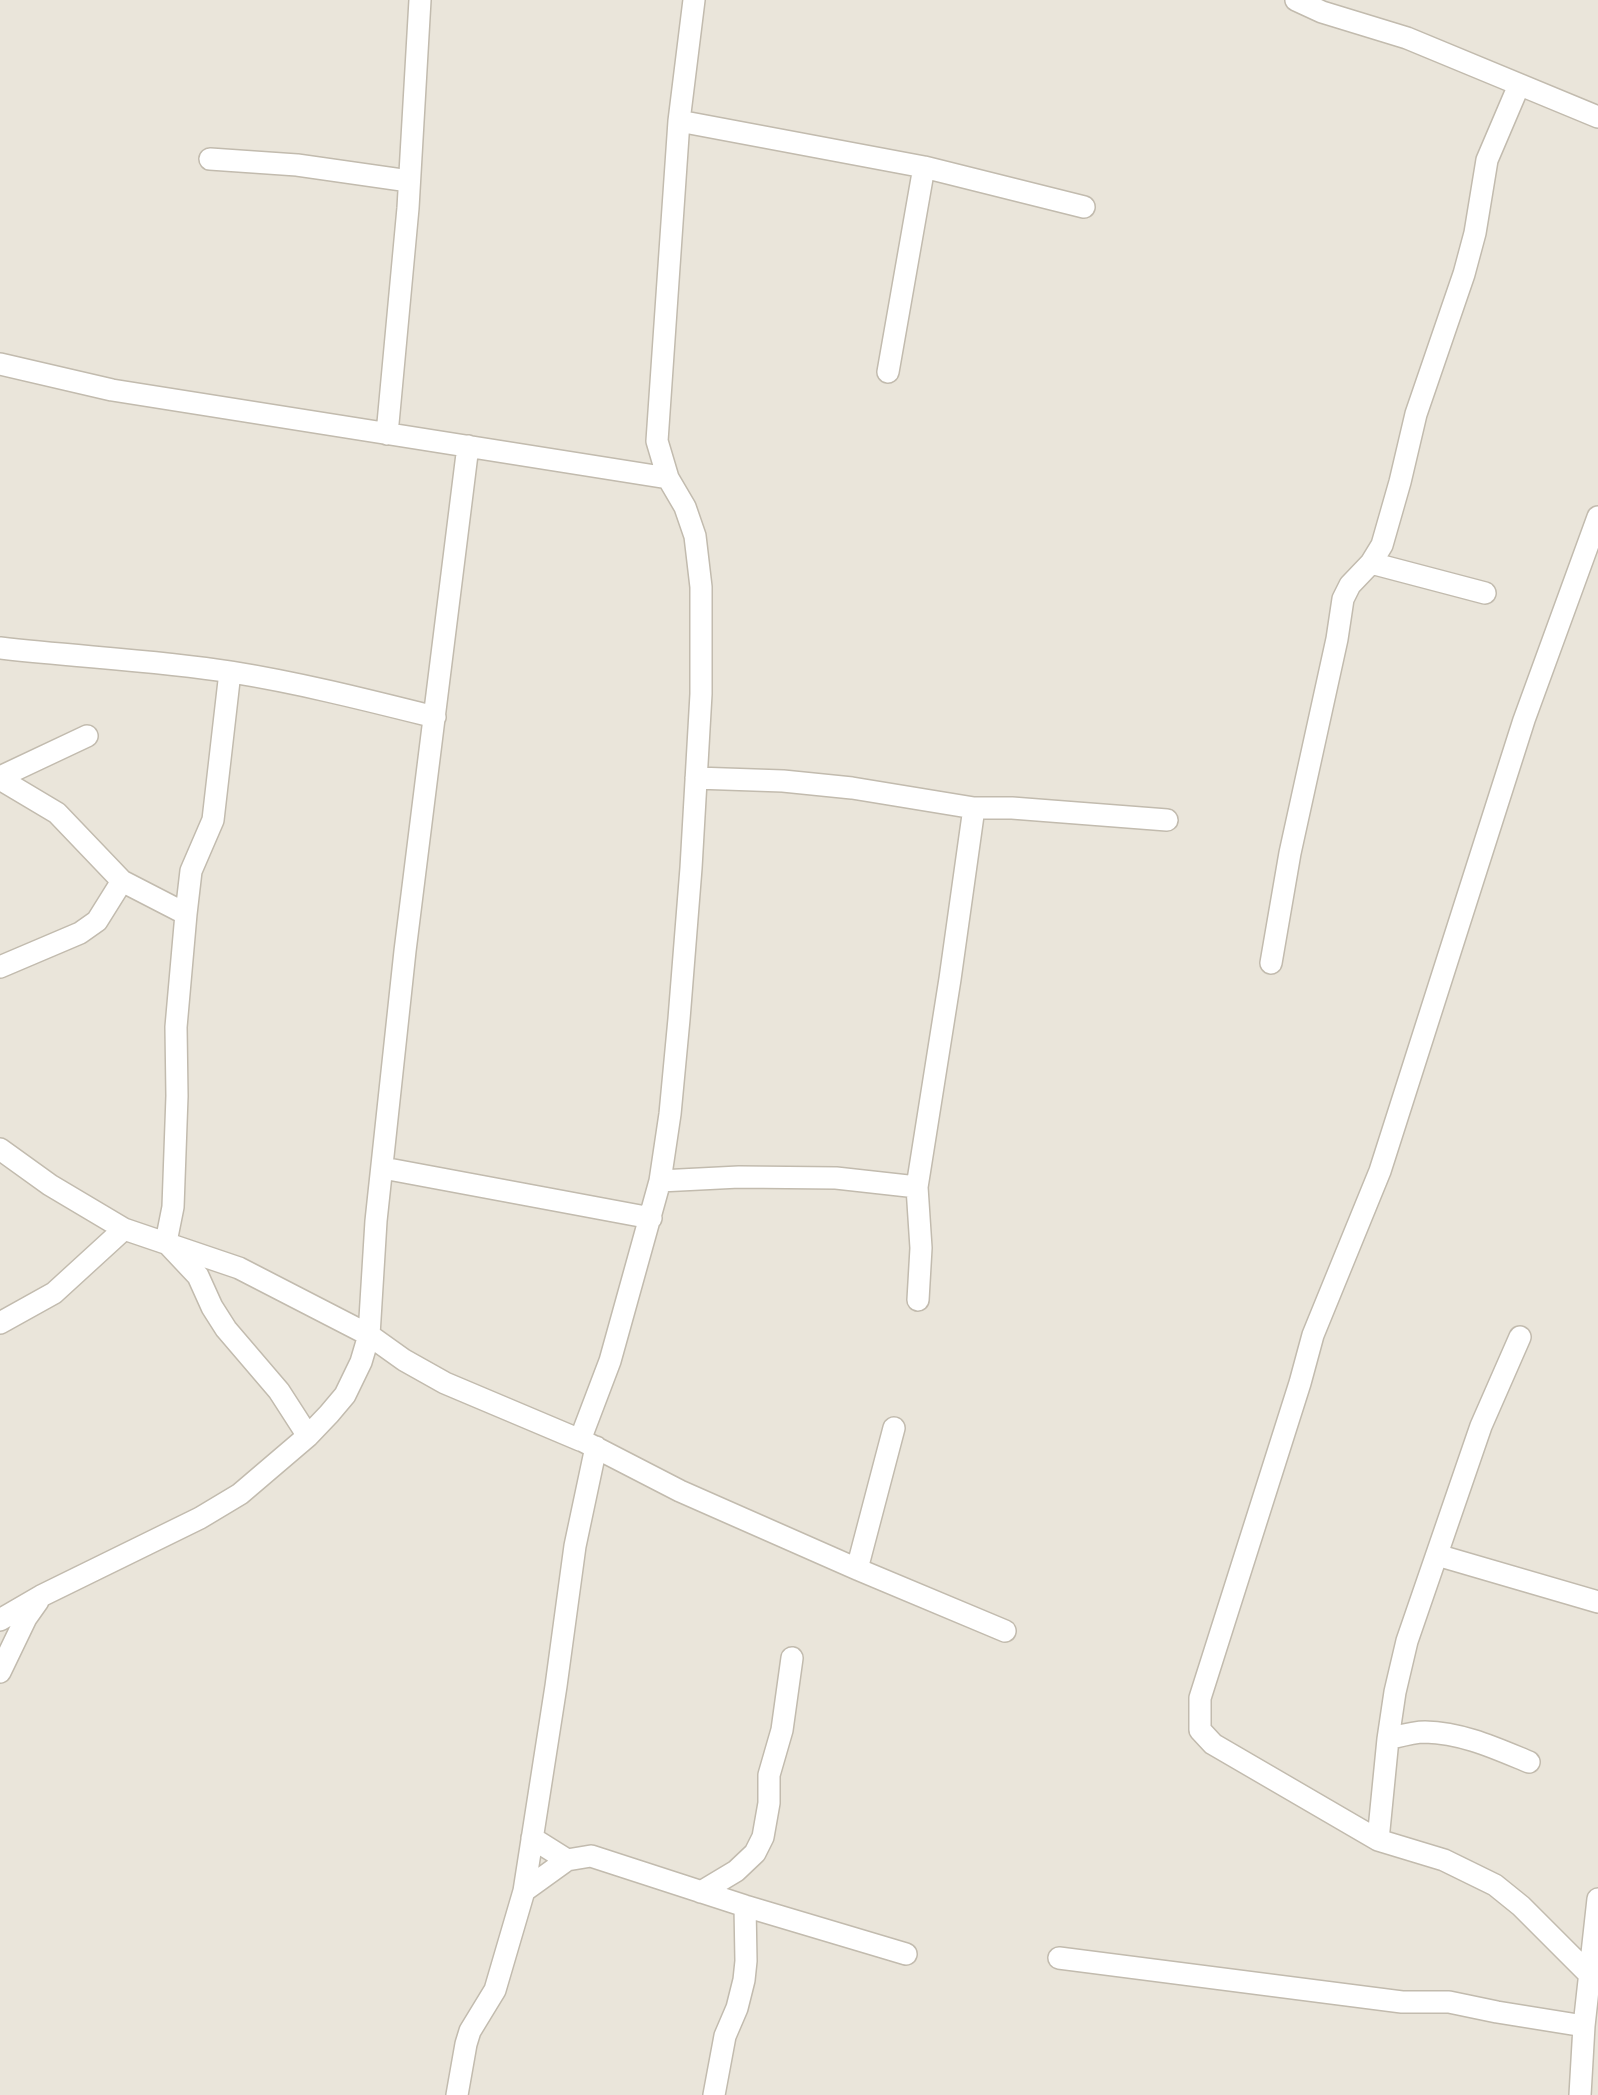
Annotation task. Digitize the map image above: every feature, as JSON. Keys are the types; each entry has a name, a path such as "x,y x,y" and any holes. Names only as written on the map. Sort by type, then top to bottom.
{"street":[{"path":"387,434 409,181 420,0"},
{"path":"457,2095 470,2031 495,1990 524,1891 556,1686 588,1444 651,1218 660,1181 670,1114 691,868 701,694 701,587 695,536 685,507 668,478 657,441 679,121 694,0"},
{"path":"1296,0 1322,12 1407,38 1598,117"},
{"path":"1271,963 1290,853 1337,639 1343,599 1350,585 1371,563 1382,545 1416,414 1464,274 1475,233 1488,160 1519,85"},
{"path":"679,121 924,167 1084,207"},
{"path":"210,159 297,165 409,181"},
{"path":"888,372 924,167"},
{"path":"0,364 112,390 668,478"},
{"path":"0,1620 41,1596 200,1518 240,1494 308,1436 345,1395 361,1362 369,1335 376,1221 405,951 468,446"},
{"path":"1594,1977 1521,1906 1495,1885 1444,1860 1378,1840 1213,1744 1200,1730 1200,1698 1300,1383 1313,1335 1380,1171 1524,720 1598,517"},
{"path":"1371,563 1485,593"},
{"path":"0,648 142,661 230,672 335,691 435,717"},
{"path":"166,1242 173,1207 177,1096 176,1027 186,914 191,871 213,820 230,672"},
{"path":"0,778 87,736"},
{"path":"0,778 57,813 122,881 186,914"},
{"path":"696,778 783,781 840,787 912,796 974,808 1012,808 1167,820"},
{"path":"918,1300 921,1248 917,1187 974,808"},
{"path":"0,966 80,933 97,921 122,881"},
{"path":"0,1149 51,1185 124,1229 239,1268 369,1335 404,1360 445,1383 588,1444 680,1491 1005,1631"},
{"path":"383,1168 651,1218"},
{"path":"660,1181 739,1177 836,1178 917,1187"},
{"path":"0,1323 54,1293 124,1229"},
{"path":"166,1242 198,1276 212,1307 226,1329 279,1391 308,1436"},
{"path":"1378,1840 1388,1739 1395,1692 1407,1641 1481,1426 1520,1336"},
{"path":"857,1569 894,1428"},
{"path":"1437,1555 1598,1602"},
{"path":"0,1672 26,1618 41,1596"},
{"path":"701,1892 736,1871 755,1853 763,1837 769,1803 769,1775 782,1730 792,1658"},
{"path":"1388,1739 1423,1732 1454,1735 1480,1741 1529,1762"},
{"path":"532,1838 567,1860"},
{"path":"524,1891 567,1860 591,1856 745,1906 906,1954"},
{"path":"1580,2095 1584,2026 1594,1977 1598,1899"},
{"path":"714,2095 725,2036 737,2008 744,1980 745,1906"},
{"path":"1059,1958 1402,2002 1449,2002 1584,2026"}],"shaded area":[{"path":"0,0 1598,0 1598,2095 0,2095"}]}
